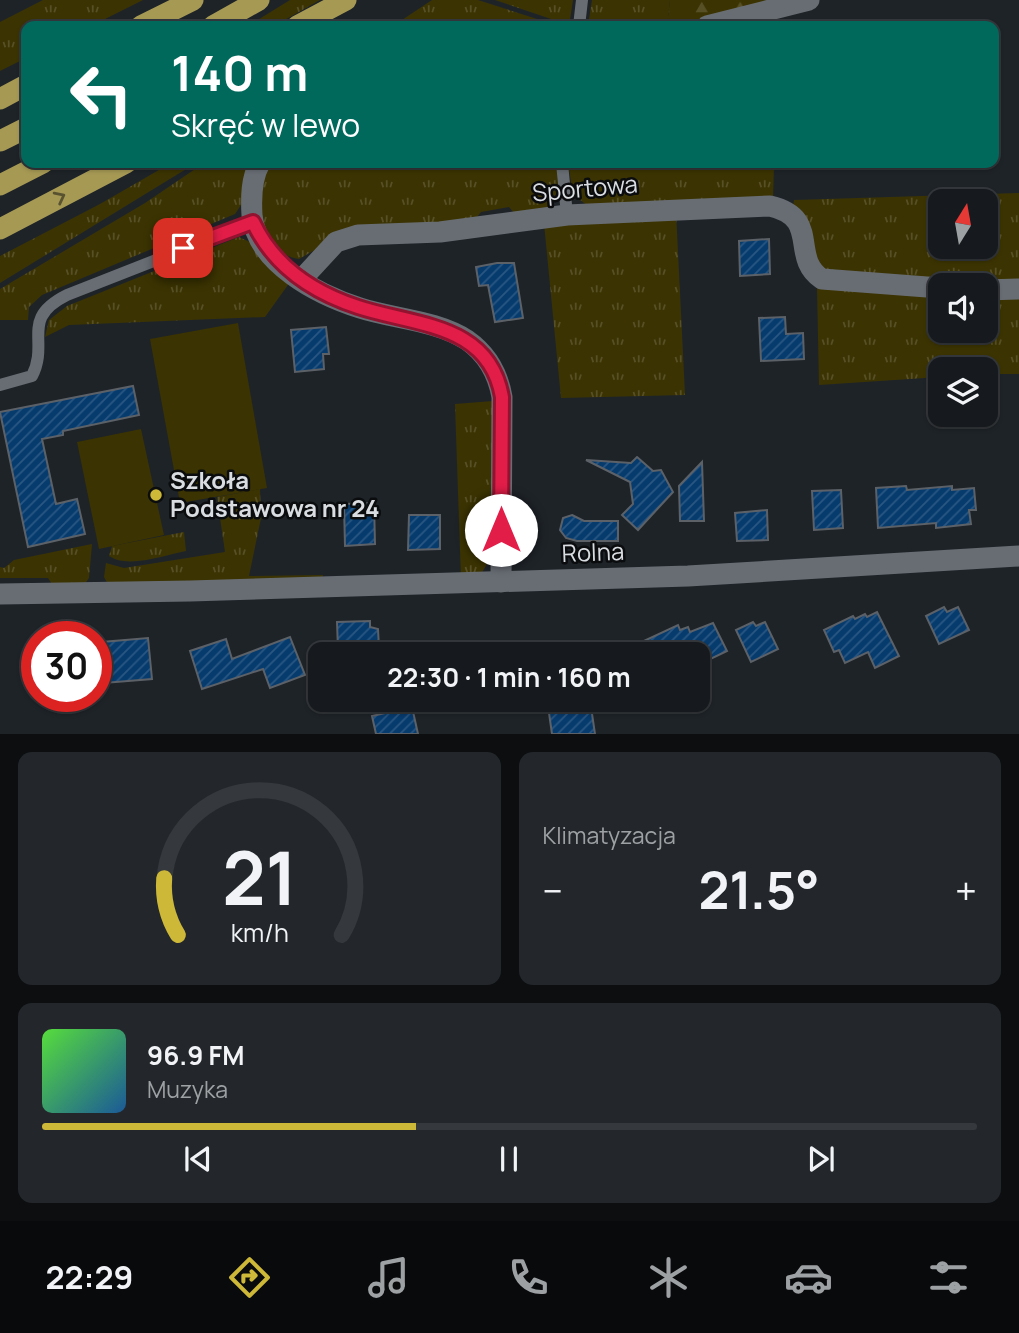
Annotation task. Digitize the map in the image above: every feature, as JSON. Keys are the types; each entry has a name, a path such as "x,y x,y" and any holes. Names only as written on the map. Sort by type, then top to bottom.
{"highway":[{"path":"151,21 193,0"},
{"path":"222,21 259,0"},
{"path":"306,21 346,0"},
{"path":"331,21 358,0"},
{"path":"0,99 21,88"},
{"path":"0,141 21,130"},
{"path":"0,184 33,168"},
{"path":"0,229 116,168"}],"street":[{"path":"727,21 809,0"},
{"path":"258,168 253,185 253,222 263,244 277,261 301,280 359,308 458,335 487,359 500,383 502,397 501,582"},
{"name":"Sportowa","path":"301,280 336,242 358,235 440,232 567,215 676,208 770,206 784,209 799,221 810,267 822,279 928,287"},
{"path":"998,290 1019,289"},
{"name":"Rolna","path":"0,594 688,576 1019,556"}],"lane":[{"path":"580,21 582,0"},
{"path":"562,168 567,215"},
{"path":"0,385 32,376 37,363 38,323 48,306 104,280 253,222"}],"green space":[{"path":"43,0 143,0 101,21 21,21 21,60 0,71 0,22"},
{"path":"290,0 320,0 283,21 256,21"},
{"path":"432,0 478,0 543,21 400,21"},
{"path":"495,0 573,0 570,21 557,21"},
{"path":"592,0 670,0 668,21 589,21"},
{"path":"670,0 788,0 702,21 668,21"},
{"path":"162,168 188,168 0,283 0,256"},
{"path":"197,168 250,168 241,205 235,214 42,295 29,307 28,320 0,320 0,289 145,203"},
{"path":"268,168 557,168 558,191 547,209 515,214 509,207 481,212 474,221 313,251 299,259 285,254 267,234 261,205"},
{"path":"569,168 774,168 773,201 589,207 573,194"},
{"path":"1019,193 1019,284 998,284 998,273 928,273 928,283 834,276 824,272 793,206 794,200 928,196 928,259 998,259 998,194"},
{"path":"676,212 685,395 561,398 544,223"},
{"path":"239,237 254,244 290,282 265,317 69,325 45,337 49,320 67,306"},
{"path":"817,287 928,292 928,343 998,343 998,295 1019,294 1019,374 998,374 998,357 928,357 928,378 819,385"},
{"path":"238,323 267,488 180,503 150,339"},
{"path":"493,401 490,559 481,574 461,578 455,404"},
{"path":"141,429 164,535 99,549 77,442"},
{"path":"260,489 261,518 249,576 323,575 321,582 108,584 104,577 106,563 124,568 225,552 217,497"},
{"path":"184,532 186,551 136,561 117,560 109,556 112,546"},
{"path":"92,544 89,578 84,585 52,584 48,578 0,578 0,567 4,568 14,560"}],"building":[{"path":"769,239 770,274 740,276 739,241"},
{"path":"514,263 523,318 495,322 488,285 479,286 476,267"},
{"path":"785,317 786,334 803,333 804,359 761,361 759,318"},
{"path":"326,327 329,354 323,354 324,369 295,372 291,330"},
{"path":"133,386 139,415 63,431 63,435 42,439 56,504 77,499 85,534 28,547 0,412"},
{"path":"637,457 653,471 661,470 673,492 638,530 622,515 633,504 630,482 586,460 631,463"},
{"path":"702,462 704,521 680,521 679,486"},
{"path":"906,486 907,490 952,486 952,490 974,488 976,510 969,510 971,524 936,528 936,523 878,528 876,488"},
{"path":"841,490 843,528 814,530 812,491"},
{"path":"374,503 375,544 345,546 344,504"},
{"path":"767,510 768,540 737,541 735,513"},
{"path":"409,515 440,515 440,549 408,550"},
{"path":"572,515 584,521 618,521 618,541 577,541 566,538 560,530 563,518"},
{"path":"944,607 947,612 958,607 969,630 939,644 926,616"},
{"path":"877,612 899,656 875,668 868,652 845,663 839,650 834,652 824,630 853,616 855,619 865,614 867,617"},
{"path":"370,621 370,627 378,629 379,642 338,642 337,622"},
{"path":"753,622 756,626 765,622 778,649 751,662 736,630"},
{"path":"713,623 727,651 710,659 710,642 642,642 678,625 680,630 688,627 690,632"},
{"path":"290,637 305,675 270,688 263,669 202,689 190,651 226,639 232,659"},
{"path":"148,638 152,679 112,682 112,641"},
{"path":"390,712 413,712 418,734 376,734 372,716"},
{"path":"592,712 595,734 552,734 549,713"}],"place":[{"name":"Szkoła Podstawowa nr 24","path":"156,495"}],"route":[{"path":"183,248 253,222 263,244 277,261 301,280 359,308 432,326 468,341 487,359 500,383 501,530"}]}
